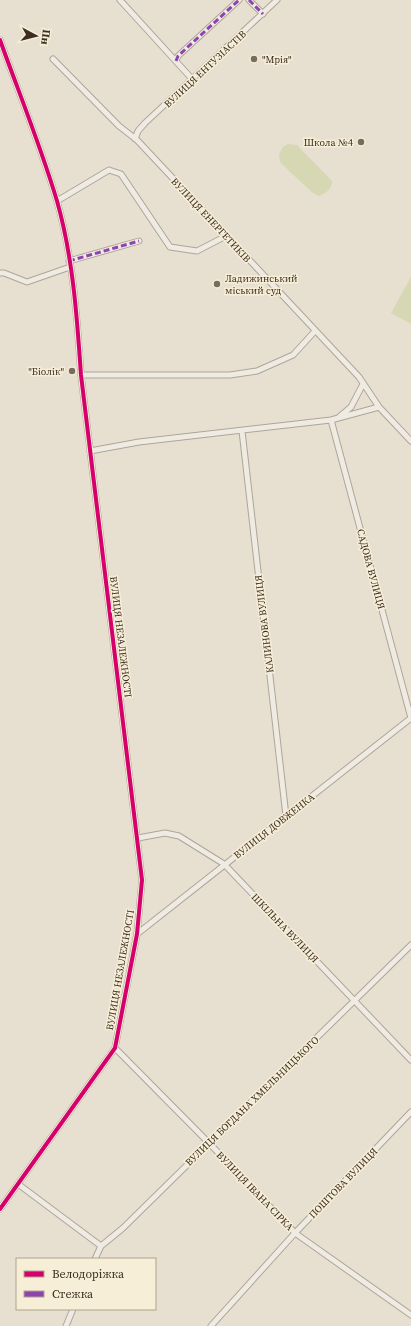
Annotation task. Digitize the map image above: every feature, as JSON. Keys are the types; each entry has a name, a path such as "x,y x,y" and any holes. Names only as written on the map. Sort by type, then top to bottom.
{"street":[{"path":"120,0 193,80"},
{"path":"176,61 178,56 239,0"},
{"path":"249,0 263,14"},
{"name":"ВУЛИЦЯ ЕНТУЗІАСТІВ","path":"135,139 138,131 142,127 277,0"},
{"name":"ВУЛИЦЯ НЕЗАЛЕЖНОСТІ","path":"0,40 57,201 78,313 81,375 142,880 137,934 115,1048 0,1209"},
{"name":"ВУЛИЦЯ ЕНЕРГЕТИКІВ","path":"53,59 119,126 135,139 359,377 362,384 379,407 411,440"},
{"path":"57,201 109,170 121,174 170,247 196,251 226,236"},
{"path":"69,261 139,241"},
{"path":"0,273 4,273 27,282 70,267"},
{"path":"81,375 230,375 257,371 293,356 315,331"},
{"path":"333,420 351,407 362,384"},
{"path":"90,451 139,442 333,420 379,407"},
{"name":"САДОВА ВУЛИЦЯ","path":"333,420 411,718"},
{"name":"КАЛИНОВА ВУЛИЦЯ","path":"242,431 286,816"},
{"name":"ВУЛИЦЯ ДОВЖЕНКА","path":"137,934 411,718"},
{"name":"ШКІЛЬНА ВУЛИЦЯ","path":"138,838 165,833 179,836 224,864 411,1060"},
{"name":"ВУЛИЦЯ БОГДАНА ХМЕЛЬНИЦЬКОГО","path":"95,1258 101,1246 122,1228 208,1142 411,945"},
{"name":"ВУЛИЦЯ ІВАНА СІРКА","path":"115,1048 295,1233 411,1315"},
{"name":"ПОШТОВА ВУЛИЦЯ","path":"211,1326 295,1233 411,1112"},
{"path":"18,1184 101,1246"},
{"path":"66,1326 73,1310"}],"green space":[{"path":"288,144 297,145 332,181 330,188 326,192 319,196 313,193 280,162 279,154 283,147"},
{"path":"411,277 411,324 391,313"}],"marked path":[{"path":"176,61 178,56 239,0"},
{"path":"249,0 263,14"},
{"path":"69,261 139,241"}],"cycle path":[{"path":"0,40 51,181 57,201 71,265 81,375 142,880 137,934 115,1048 0,1209"}],"place":[{"name":"\"Мрія\"","path":"254,59"},
{"name":"Школа №4","path":"361,142"},
{"name":"Ладижинський міський суд","path":"217,284"},
{"name":"\"Біолік\"","path":"72,371"}]}
